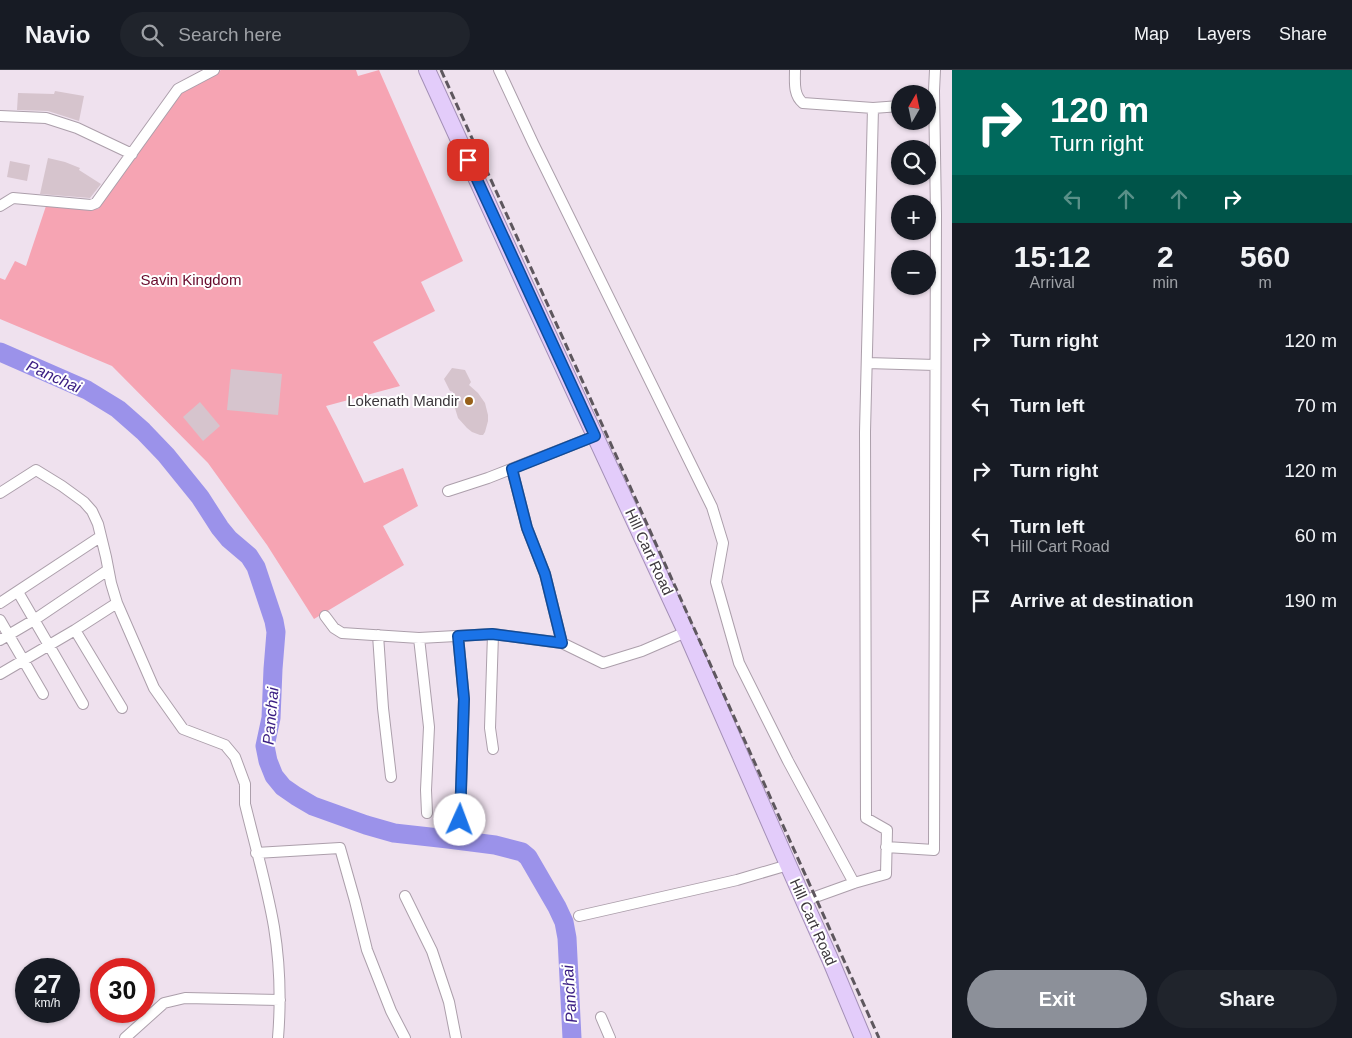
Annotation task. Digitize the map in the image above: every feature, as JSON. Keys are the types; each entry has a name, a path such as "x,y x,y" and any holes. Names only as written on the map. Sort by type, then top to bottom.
{"highway":[{"name":"Hill Cart Road","path":"427,70 686,632 863,1038"}],"street":[{"path":"0,206 13,198 94,204 98,202 178,90 214,70"},
{"path":"499,70 712,507 723,543 716,582 739,663 788,762 854,883"},
{"path":"795,70 796,93 798,100 803,103 873,108 891,107"},
{"path":"933,85 935,70"},
{"path":"804,902 854,883 886,874 887,830 866,818 865,432 873,108"},
{"path":"0,116 46,118 77,128 132,154"},
{"path":"886,847 934,850 936,215 932,130"},
{"path":"867,363 935,365"},
{"path":"448,491 512,469 595,436"},
{"path":"512,469 527,528 545,574 562,643"},
{"path":"0,493 36,470 84,502 92,511 98,524 117,603 154,688 183,729 225,745 235,757 245,784 245,804 274,928 279,966 278,1038"},
{"path":"0,603 100,537"},
{"path":"4,638 108,570"},
{"path":"18,592 83,704"},
{"path":"0,674 117,603"},
{"path":"326,616 334,628 342,633 419,638 492,634 562,643 603,663 642,651 686,632"},
{"path":"0,620 4,638 23,660 43,694"},
{"path":"74,630 122,708"},
{"path":"492,634 490,728 493,749"},
{"path":"378,635 383,708 391,777"},
{"path":"458,636 464,699 460,820"},
{"path":"419,638 429,727 426,790 427,813"},
{"path":"256,853 340,848 367,950 391,1011 405,1038"},
{"path":"579,916 737,880 788,865"},
{"path":"406,896 432,951 449,1002 456,1038"},
{"path":"125,1038 164,1002 185,998 280,1000"},
{"path":"600,1016 610,1038"}],"green space":[{"name":"Savin Kingdom","path":"221,70 356,70 358,76 379,70 463,261 421,282 435,311 373,342 400,386 326,406 364,483 403,468 418,506 383,526 404,565 314,619 267,545 208,463 112,366 0,319 0,278 5,280 15,261 26,266 46,206 51,203 98,209 178,93"}],"building":[{"path":"55,91 84,96 79,121 48,111 17,110 18,93 54,94"},
{"path":"48,158 80,168 79,170 101,184 90,198 40,194"},
{"path":"10,161 30,165 27,181 7,177"},
{"name":"Lokenath Mandir","path":"452,368 465,370 471,382 469,385 485,403 488,421 483,435 472,432 458,418 453,392 450,391 444,379"},
{"path":"231,369 282,374 278,415 227,410"},
{"path":"200,402 220,426 203,441 183,417"}],"waterway":[{"name":"Panchai","path":"0,352 87,390 118,409 166,455 200,497 229,539 249,556 256,567 276,632 271,718 265,746 274,776 283,787 313,806 366,825 394,833 495,845 522,852 528,857 564,922 567,938 572,1038"}],"railway":[{"path":"441,70 879,1038"}],"place":[{"name":"Lokenath Mandir","path":"469,401"}],"route":[{"path":"460,820 464,699 458,636 492,634 562,643 545,574 527,528 512,469 595,436 468,160"}]}
